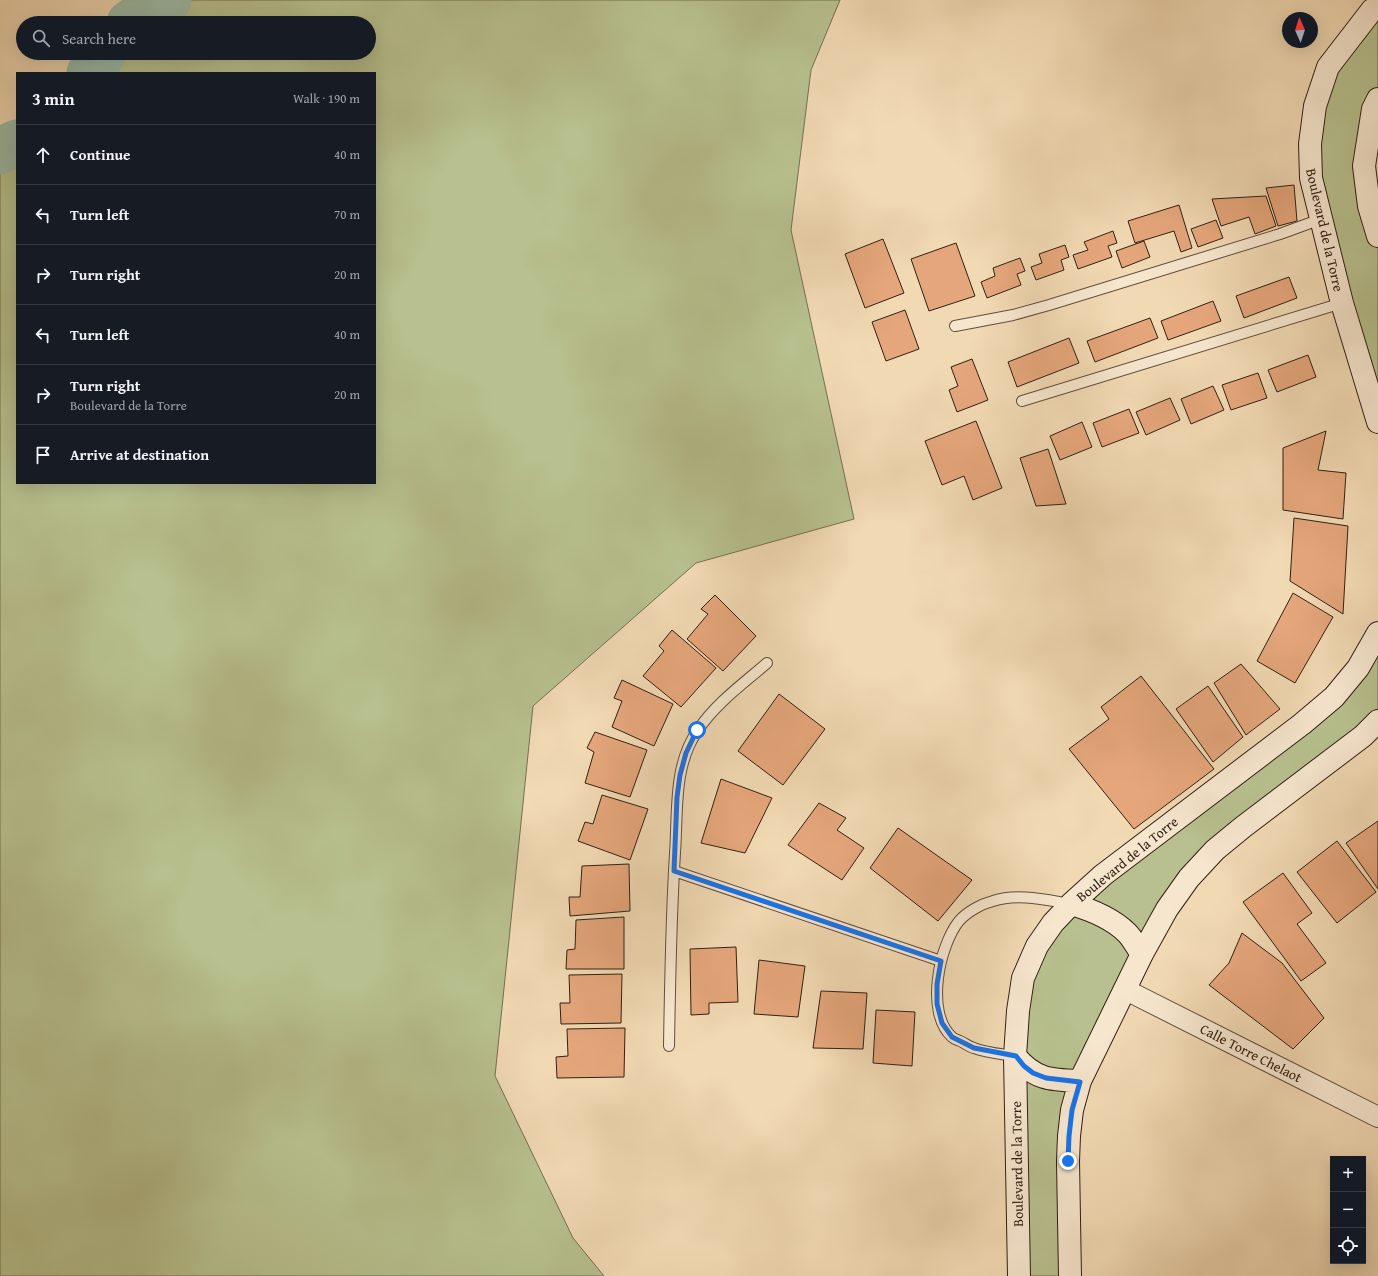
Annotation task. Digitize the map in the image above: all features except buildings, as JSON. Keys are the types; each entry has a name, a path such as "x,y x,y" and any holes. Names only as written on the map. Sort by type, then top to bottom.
{"street":[{"name":"Boulevard de la Torre","path":"1378,6 1372,10 1328,67 1315,106 1310,144 1310,178 1342,303 1378,422"},
{"path":"1378,99 1373,109 1364,166 1369,206 1378,236"},
{"name":"Boulevard de la Torre","path":"1019,1276 1016,1056 1018,1011 1023,978 1037,946 1053,922 1103,875 1302,724 1334,697 1358,668 1378,633"},
{"path":"1070,1276 1069,1136 1072,1110 1080,1082 1142,954 1167,909 1189,878 1215,850 1363,736 1378,720"},
{"path":"1072,904 1090,909 1107,917 1128,934 1142,954"},
{"name":"Calle Torre Chelaot","path":"1124,989 1378,1117"},
{"path":"1016,1056 1024,1066 1033,1073 1046,1078 1080,1082"}],"lane":[{"path":"955,326 1013,315 1280,234 1321,219"},
{"path":"1022,401 1342,303"},
{"path":"669,1046 677,797 680,775 686,753 697,730 720,703 768,663"},
{"path":"674,871 941,961"},
{"path":"1016,1056 974,1048 952,1037 942,1023 937,1004 937,984 941,961 950,936 960,921 972,910 993,901 1010,898 1030,898 1072,904"}],"green space":[{"path":"168,0 840,0 811,70 791,230 854,519 696,563 533,706 495,1076 573,1238 604,1276 0,1276 0,151 16,143 16,484 376,484 376,72 91,72 98,60 376,60 376,16 142,16"},
{"path":"1378,6 1378,99 1364,166 1378,236 1378,422 1311,178 1315,106"},
{"path":"1378,633 1378,721 1189,878 1080,1081 1070,1276 1019,1276 1018,1011 1053,923 1302,724"}],"waterway":[{"path":"142,16 168,0"},
{"path":"91,72 98,60"},
{"path":"0,151 16,143"}],"route":[{"path":"697,730 686,753 680,775 677,797 677,827 674,871 941,961 937,984 937,1004 942,1023 952,1037 974,1048 1016,1056 1024,1066 1033,1073 1046,1078 1080,1082 1072,1110 1068,1161"}]}
